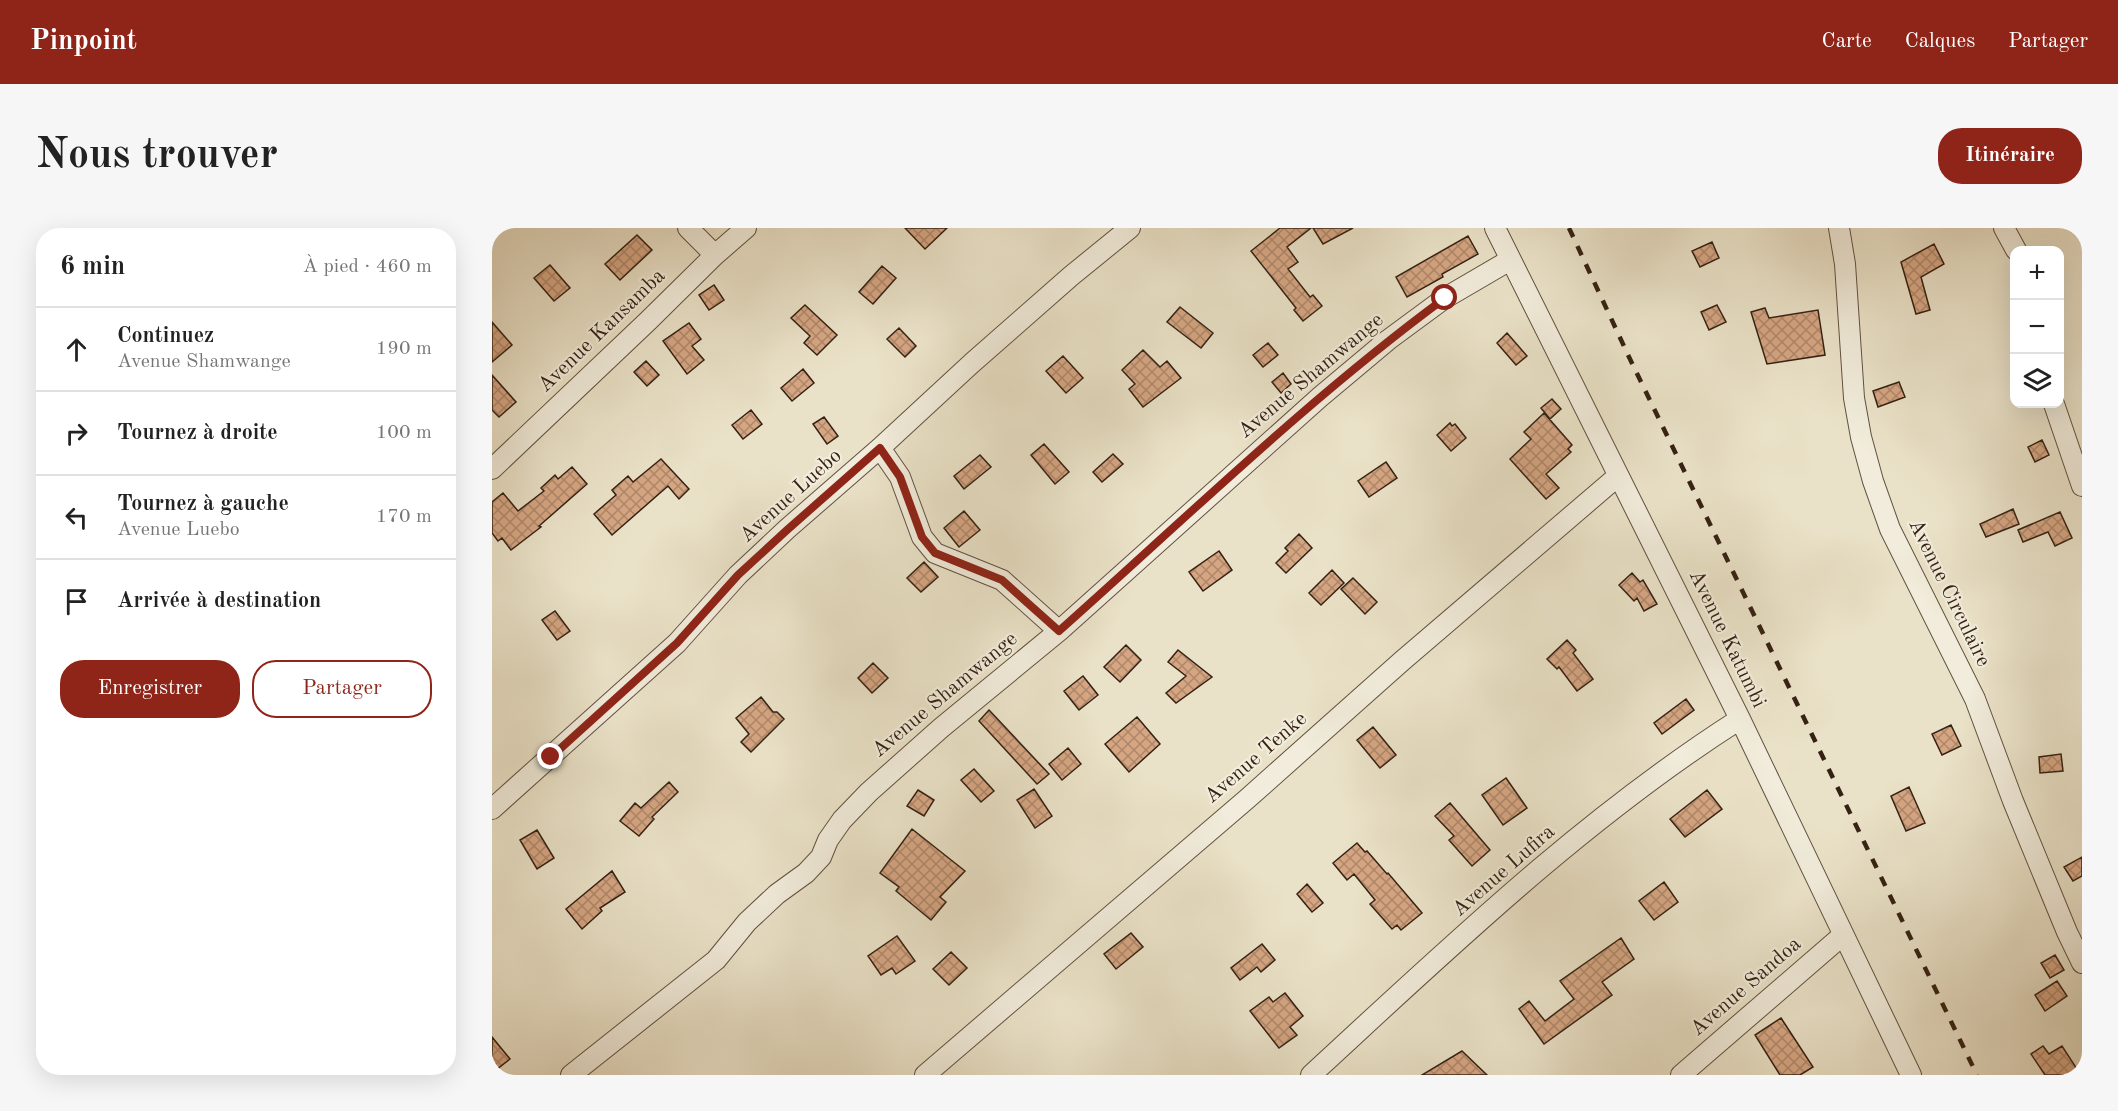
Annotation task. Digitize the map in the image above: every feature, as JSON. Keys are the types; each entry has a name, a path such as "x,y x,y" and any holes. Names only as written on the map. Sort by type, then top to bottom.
{"street":[{"path":"688,228 715,255"},
{"name":"Avenue Kansamba","path":"492,469 746,228"},
{"name":"Avenue Luebo","path":"492,809 677,643 738,575 787,530 972,363 1071,276 1130,228"},
{"name":"Avenue Katumbi","path":"1495,228 1740,719 1911,1075"},
{"name":"Avenue Circulaire","path":"1839,228 1845,264 1854,398 1861,437 1873,481 1890,529 1975,699 2013,801 2082,963"},
{"path":"2004,228 2014,246"},
{"name":"Avenue Shamwange","path":"571,1075 716,960 747,922 777,894 806,873 821,857 828,840 837,827 869,792 932,736 1059,631 1276,436 1388,340 1445,298 1510,260"},
{"path":"2055,408 2082,486"},
{"path":"880,448 900,477 922,537 935,553 1002,580 1059,631"},
{"name":"Avenue Tenke","path":"925,1075 1618,476"},
{"name":"Avenue Lufira","path":"1311,1075 1524,882 1685,754 1740,719"},
{"name":"Avenue Sandoa","path":"1681,1075 1843,935"}],"building":[{"path":"905,228 947,228 925,249"},
{"path":"1280,228 1311,228 1287,247 1298,262 1288,269 1310,297 1313,295 1322,306 1303,321 1294,310 1296,308 1251,251"},
{"path":"1313,228 1353,228 1323,244"},
{"path":"637,235 652,250 620,280 605,264"},
{"path":"1468,236 1478,254 1407,297 1396,277"},
{"path":"1712,242 1719,258 1700,267 1692,251"},
{"path":"1934,244 1944,264 1921,277 1930,310 1916,314 1901,262"},
{"path":"550,265 570,288 554,301 534,278"},
{"path":"882,266 896,278 873,304 859,292"},
{"path":"714,285 724,300 709,310 699,295"},
{"path":"805,305 837,335 817,355 804,343 810,336 791,318"},
{"path":"1717,305 1726,322 1709,330 1701,312"},
{"path":"1180,307 1213,333 1201,348 1167,322"},
{"path":"1765,308 1769,318 1818,310 1825,355 1767,364 1751,312"},
{"path":"492,322 512,345 492,362"},
{"path":"689,323 701,339 692,346 704,360 687,374 663,341"},
{"path":"899,328 916,346 905,357 887,339"},
{"path":"1507,333 1527,356 1516,365 1497,343"},
{"path":"1268,343 1278,355 1263,367 1253,355"},
{"path":"1143,350 1160,367 1167,361 1181,378 1143,407 1129,389 1135,384 1122,370"},
{"path":"1063,356 1083,378 1066,393 1046,371"},
{"path":"646,361 659,375 647,386 634,372"},
{"path":"803,369 814,383 792,401 781,388"},
{"path":"1283,373 1291,384 1281,393 1272,382"},
{"path":"492,375 516,402 499,417 492,410"},
{"path":"1899,382 1905,397 1878,407 1873,391"},
{"path":"1552,399 1561,409 1550,419 1541,408"},
{"path":"751,410 762,424 743,439 732,425"},
{"path":"1544,413 1572,445 1568,449 1571,452 1546,474 1559,488 1546,499 1510,459 1531,439 1524,432"},
{"path":"824,417 838,436 827,444 813,424"},
{"path":"1450,423 1452,426 1455,424 1466,438 1451,451 1437,435"},
{"path":"2042,440 2049,455 2035,462 2028,447"},
{"path":"1044,444 1069,472 1055,484 1031,455"},
{"path":"1113,454 1123,464 1102,482 1093,472"},
{"path":"980,455 991,467 964,489 954,476"},
{"path":"661,459 689,489 679,499 668,486 612,535 594,514 616,495 612,490 628,476 633,482"},
{"path":"1386,462 1397,478 1369,497 1358,481"},
{"path":"572,467 587,484 539,526 541,527 511,550 502,538 498,541 492,533 492,502 503,493 518,511 544,491 541,488 555,475 558,479"},
{"path":"2013,509 2019,524 1986,537 1980,524"},
{"path":"964,511 980,530 959,547 944,528"},
{"path":"2060,512 2072,538 2055,546 2048,532 2023,542 2018,530"},
{"path":"1299,534 1312,548 1286,573 1276,563 1288,551 1285,548"},
{"path":"1219,551 1232,570 1203,591 1189,572"},
{"path":"924,562 938,577 921,592 907,578"},
{"path":"1332,570 1344,583 1321,605 1309,593"},
{"path":"1632,573 1640,582 1643,580 1657,604 1644,611 1637,598 1634,601 1619,585"},
{"path":"1353,578 1377,602 1365,614 1341,589"},
{"path":"555,611 570,631 557,640 542,620"},
{"path":"1567,640 1576,650 1573,653 1593,679 1577,691 1559,667 1557,669 1547,659"},
{"path":"1126,645 1141,660 1120,682 1104,667"},
{"path":"1178,650 1212,677 1176,703 1166,693 1186,676 1168,662"},
{"path":"873,663 888,678 872,693 858,678"},
{"path":"1083,676 1098,695 1079,710 1064,691"},
{"path":"761,697 773,712 777,712 784,719 751,752 741,742 749,734 736,718"},
{"path":"1686,699 1694,710 1662,734 1654,723"},
{"path":"989,710 1049,774 1037,784 979,721"},
{"path":"1137,717 1160,744 1129,772 1105,744"},
{"path":"1951,725 1961,746 1942,755 1932,734"},
{"path":"1373,727 1396,755 1380,768 1357,740"},
{"path":"1068,748 1081,764 1062,780 1049,764"},
{"path":"2061,754 2063,771 2040,773 2039,757"},
{"path":"974,769 994,791 981,802 961,780"},
{"path":"1506,778 1527,808 1503,825 1482,795"},
{"path":"669,782 678,792 652,817 654,819 639,836 620,821 635,803 641,808"},
{"path":"1909,787 1925,823 1906,831 1891,796"},
{"path":"1034,789 1052,816 1035,828 1017,800"},
{"path":"918,790 934,800 924,816 907,806"},
{"path":"1707,790 1722,809 1685,837 1670,819"},
{"path":"1450,803 1490,850 1472,866 1449,840 1454,836 1435,816"},
{"path":"912,829 965,871 940,897 946,902 931,920 896,891 899,887 880,873"},
{"path":"537,830 554,858 537,869 520,840"},
{"path":"1357,843 1388,873 1422,913 1401,930 1397,925 1392,929 1370,904 1375,900 1354,874 1347,880 1333,863"},
{"path":"2082,857 2082,876 2073,881 2064,867"},
{"path":"612,871 625,892 600,908 602,911 582,929 566,909"},
{"path":"1664,882 1678,902 1654,920 1639,901"},
{"path":"1307,884 1323,903 1312,912 1297,894"},
{"path":"1131,933 1143,947 1116,969 1104,954"},
{"path":"897,936 915,961 896,974 892,968 881,975 868,956"},
{"path":"1621,938 1634,959 1602,982 1612,995 1544,1044 1519,1009 1529,1001 1545,1021 1574,999 1560,981"},
{"path":"1262,944 1275,960 1261,972 1257,967 1240,980 1231,968"},
{"path":"951,952 967,968 949,985 933,969"},
{"path":"2055,955 2064,970 2050,978 2041,963"},
{"path":"2057,981 2067,996 2045,1011 2035,995"},
{"path":"1285,993 1303,1016 1290,1027 1297,1035 1279,1048 1250,1011 1269,997 1273,1002"},
{"path":"1781,1018 1813,1067 1800,1075 1780,1075 1755,1035"},
{"path":"492,1037 510,1059 492,1073"},
{"path":"2043,1046 2049,1054 2062,1046 2077,1069 2068,1075 2045,1075 2031,1054"},
{"path":"1462,1051 1487,1075 1422,1075"}],"railway":[{"path":"1569,228 1629,357 1977,1075"}],"route":[{"path":"551,757 677,643 738,575 880,448 900,477 922,537 935,553 1002,580 1059,631 1320,397 1388,340 1445,298"}]}
